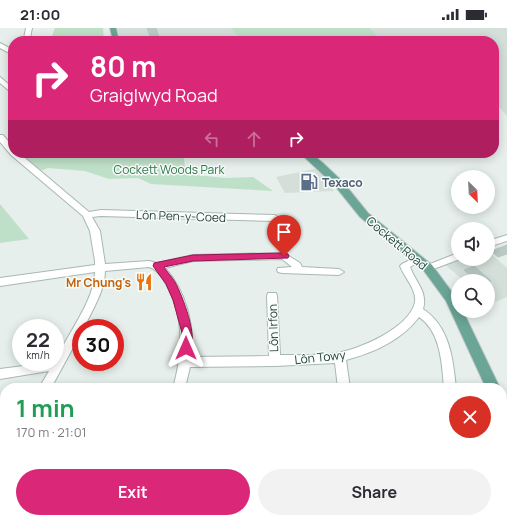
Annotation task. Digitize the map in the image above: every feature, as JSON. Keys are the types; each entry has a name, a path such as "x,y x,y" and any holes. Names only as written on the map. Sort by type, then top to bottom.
{"main road":[{"name":"Cockett Road","path":"311,158 338,184 364,215 428,268 451,299 491,383"}],"street":[{"path":"0,79 8,87"},
{"path":"0,137 8,146"},
{"path":"21,158 87,216 95,231 98,243 100,278 95,294 64,355"},
{"name":"Lôn Pen-y-Coed","path":"87,216 101,213 275,218"},
{"path":"495,242 507,238"},
{"path":"0,282 100,268 148,264 157,266 193,258 284,256 297,265 298,270"},
{"path":"418,259 405,266 420,301 418,311 431,320 437,328 445,356 449,383"},
{"path":"428,268 451,259"},
{"path":"157,266 170,282 184,319 187,333 180,383"},
{"path":"282,270 338,272"},
{"name":"Lôn Irfon","path":"272,296 275,361"},
{"name":"Lôn Towy","path":"184,362 275,361 340,357 369,346 397,332 410,321 418,311"},
{"path":"340,357 343,383"},
{"path":"0,374 20,371"},
{"path":"48,383 55,371"}],"shaded area":[{"path":"117,28 230,28 237,36 119,36"},
{"path":"370,28 507,28 507,116 499,107 499,36 378,36"},
{"path":"319,168 334,191 285,193 276,177"},
{"path":"495,257 507,268 507,297 495,302 495,274 456,274 442,262 451,260 451,266 495,266"}],"green space":[{"path":"55,28 103,28 104,36 52,36"},
{"path":"230,28 370,28 378,36 237,36"},
{"name":"Cockett Woods Park","path":"24,158 184,158 186,174 225,178 253,177 273,191 151,184 138,178 109,179 85,171 48,168 38,172"},
{"path":"0,204 29,239 0,243"}],"building":[{"path":"147,28 156,28 159,36 150,36"},
{"path":"507,245 507,254 498,257 495,254 495,250"},
{"path":"474,266 483,274 468,274 464,270"}],"place":[{"name":"Texaco","path":"309,182"},
{"name":"Mr Chung's","path":"144,282"}],"route":[{"path":"186,348 187,333 178,300 170,282 162,270 157,266 169,262 193,258 284,256"}]}
